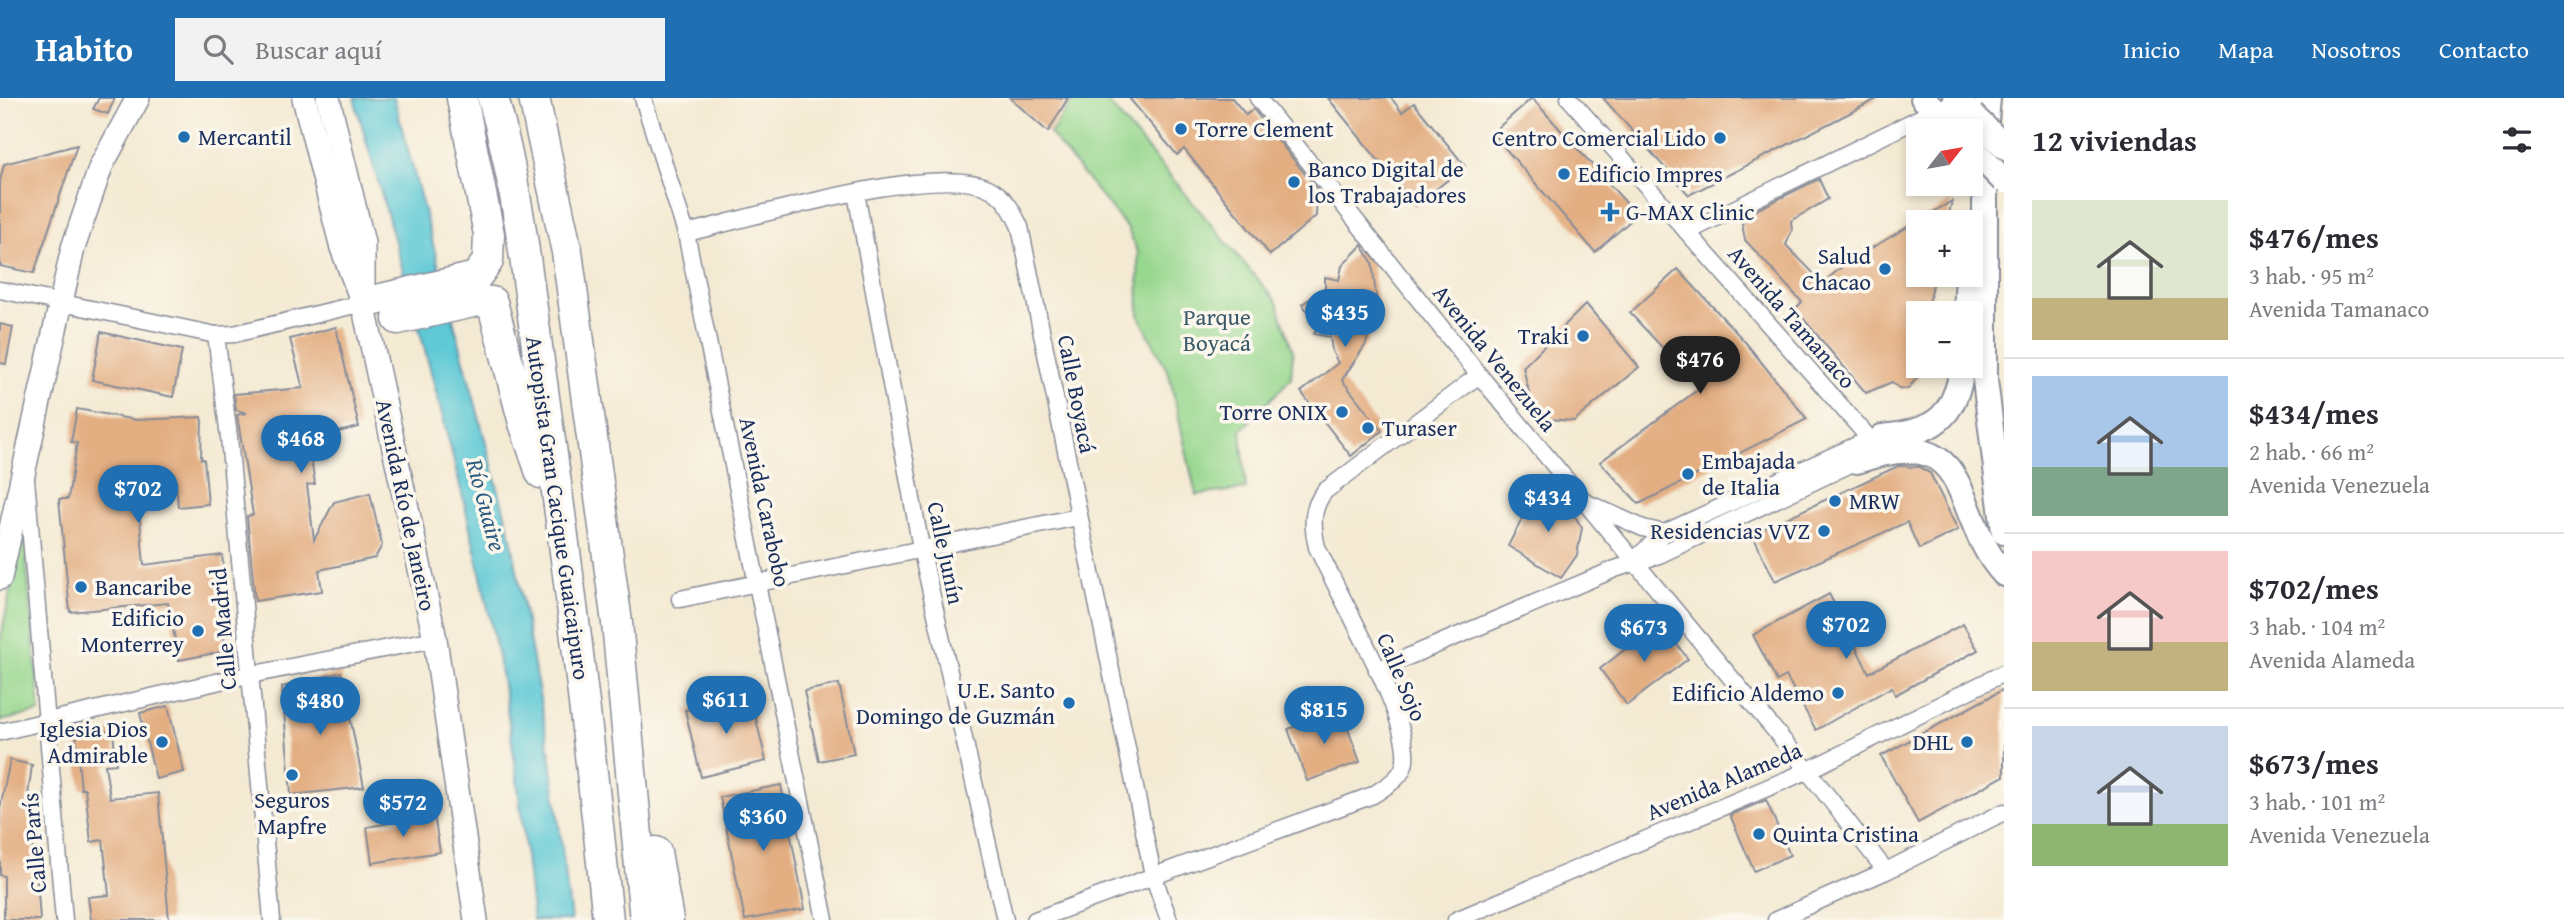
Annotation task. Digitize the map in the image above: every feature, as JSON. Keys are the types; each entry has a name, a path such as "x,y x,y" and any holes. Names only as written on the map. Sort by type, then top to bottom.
{"highway":[{"path":"462,98 489,234 488,261 477,289"},
{"name":"Autopista Gran Cacique Guaicaipuro","path":"493,98 508,158 520,229 565,546 608,920"},
{"name":"Autopista Gran Cacique Guaicaipuro","path":"534,98 567,252 617,624 645,920"},
{"path":"384,307 477,289"},
{"path":"477,289 496,307 524,423 565,546"},
{"path":"617,624 668,920"}],"main road":[{"path":"1964,116 2004,181"},
{"path":"1964,116 1969,210"},
{"path":"1964,116 1985,380 2004,532"},
{"path":"1870,439 1910,435 1941,419 1959,390 1961,378"},
{"path":"1857,461 1882,453 1906,450 1926,454 1949,468 1959,483 1978,533 2004,574"}],"street":[{"path":"0,578 54,343 60,303 92,187 109,147 138,98"},
{"name":"Avenida Río de Janeiro","path":"304,98 342,248 384,307 379,382 435,639 476,920"},
{"path":"328,98 363,243 384,307 387,331 379,382"},
{"name":"Avenida Carabobo","path":"643,98 686,233 825,920"},
{"name":"Avenida Venezuela","path":"1258,98 1479,375 1807,771 1886,872"},
{"name":"Avenida Tamanaco","path":"1569,98 1870,439"},
{"path":"1687,232 1964,116"},
{"name":"Calle Boyacá","path":"686,233 856,193 925,181 969,182 991,189 1011,206 1020,228 1153,875 1169,920"},
{"name":"Calle Junín","path":"856,193 921,548 1005,920"},
{"path":"0,290 216,335 384,307"},
{"name":"Calle Madrid","path":"216,335 229,437 272,920"},
{"name":"Calle Sojo","path":"1035,920 1373,795 1394,781 1405,762 1404,743 1377,670 1317,547 1313,531 1315,507 1325,491 1343,476 1479,375"},
{"path":"1632,562 1664,533 1870,439"},
{"path":"1377,670 1632,562 1659,555 1857,461"},
{"name":"Calle París","path":"24,469 29,496 64,920"},
{"path":"1583,501 1643,528 1664,533"},
{"path":"680,599 1078,517"},
{"path":"0,732 249,675 435,639"},
{"name":"Avenida Alameda","path":"1455,920 1807,771 2004,673"},
{"path":"1776,920 1886,872 2004,812"}],"green space":[{"name":"Parque Boyacá","path":"1074,98 1104,98 1277,302 1293,351 1291,378 1241,430 1246,489 1196,495 1169,374 1139,316 1138,253 1128,229 1050,134"},
{"path":"23,524 40,712 0,721 0,643"}],"water":[{"name":"Río Guaire","path":"354,98 394,98 511,537 551,761 571,920 533,920 508,715 466,509 431,371"}],"building":[{"path":"99,98 115,98 108,114 93,109"},
{"path":"1010,98 1068,98 1048,132"},
{"path":"1129,98 1232,98 1246,115 1253,109 1317,189 1316,216 1270,255 1184,149 1177,155"},
{"path":"1328,98 1391,98 1402,112 1414,103 1465,166 1415,206"},
{"name":"Edificio Impres","path":"1532,98 1637,215 1595,252 1492,133"},
{"name":"Centro Comercial Lido","path":"1603,98 1879,98 1689,195"},
{"path":"77,145 34,273 0,266 0,181 4,164"},
{"path":"1819,179 1828,199 1791,221 1792,230 1786,245 1823,283 1846,263 1906,228 1906,287 1932,287 1930,301 1906,301 1906,378 1917,378 1908,389 1899,388 1892,382 1866,393 1795,309 1802,302 1745,240 1742,224 1746,215"},
{"path":"1952,201 1950,210 1937,210"},
{"path":"1362,245 1372,262 1377,304 1366,344 1342,380 1382,431 1351,456 1301,392 1338,363 1332,351 1330,337 1314,334 1318,327 1302,304 1325,289 1325,277 1339,280 1342,266"},
{"path":"1678,269 1746,343 1807,419 1639,504 1600,462 1700,388 1630,313"},
{"name":"Traki","path":"1586,304 1639,367 1574,421 1535,418 1523,367"},
{"path":"0,324 13,327 6,364 0,363"},
{"path":"336,327 359,427 308,439 315,484 307,485 314,540 334,502 370,493 382,545 375,558 319,570 322,591 255,601 247,516 253,515 237,415 247,413 236,410 234,394 303,388 290,339"},
{"path":"101,332 182,350 173,397 92,380"},
{"path":"77,409 136,420 202,417 201,459 204,459 208,504 178,507 176,483 137,486 144,565 222,555 226,589 218,590 226,651 179,660 168,603 70,612 59,499 68,499 77,443 71,442"},
{"name":"Residencias VVZ","path":"1898,466 1919,467 1930,473 1958,530 1919,549 1907,522 1775,581 1752,534"},
{"path":"1537,490 1567,503 1582,528 1577,555 1561,578 1508,546"},
{"path":"1829,594 1869,673 1963,624 1978,650 1895,695 1892,687 1816,730 1786,676 1777,681 1753,635"},
{"path":"1660,622 1688,659 1627,705 1600,669"},
{"path":"341,672 364,787 291,795 282,687"},
{"path":"839,684 854,754 819,761 804,691"},
{"path":"2004,689 2004,776 1918,823 1881,756"},
{"path":"750,694 766,761 701,777 685,710"},
{"name":"Iglesia Dios Admirable","path":"168,706 184,772 156,779 140,713"},
{"path":"1341,710 1360,762 1307,781 1288,729"},
{"path":"113,731 116,764 105,765 110,798 158,793 169,920 91,920 88,897 109,895 103,840 91,842 85,789 81,789 76,739 81,732"},
{"path":"10,760 32,765 27,803 36,806 30,846 35,850 40,920 4,920 4,876 0,875 0,808"},
{"path":"781,785 805,909 745,920 720,797"},
{"name":"Quinta Cristina","path":"1766,800 1790,855 1754,871 1730,815"},
{"path":"434,815 440,852 372,863 367,827"}],"place":[{"name":"Torre Clement","path":"1181,129"},
{"name":"Mercantil","path":"184,137"},
{"name":"Centro Comercial Lido","path":"1720,138"},
{"name":"Edificio Impres","path":"1564,174"},
{"name":"Banco Digital de los Trabajadores","path":"1294,182"},
{"name":"G-MAX Clinic","path":"1610,212"},
{"name":"Salud Chacao","path":"1885,269"},
{"name":"Traki","path":"1583,336"},
{"name":"Torre ONIX","path":"1342,412"},
{"name":"Turaser","path":"1368,428"},
{"name":"Embajada de Italia","path":"1688,474"},
{"name":"MRW","path":"1835,501"},
{"name":"Residencias VVZ","path":"1824,531"},
{"name":"Bancaribe","path":"81,587"},
{"name":"Edificio Monterrey","path":"198,631"},
{"name":"Edificio Aldemo","path":"1838,693"},
{"name":"U.E. Santo Domingo de Guzmán","path":"1069,703"},
{"name":"Iglesia Dios Admirable","path":"162,742"},
{"name":"DHL","path":"1967,742"},
{"name":"Seguros Mapfre","path":"292,775"},
{"name":"Quinta Cristina","path":"1759,834"}]}
